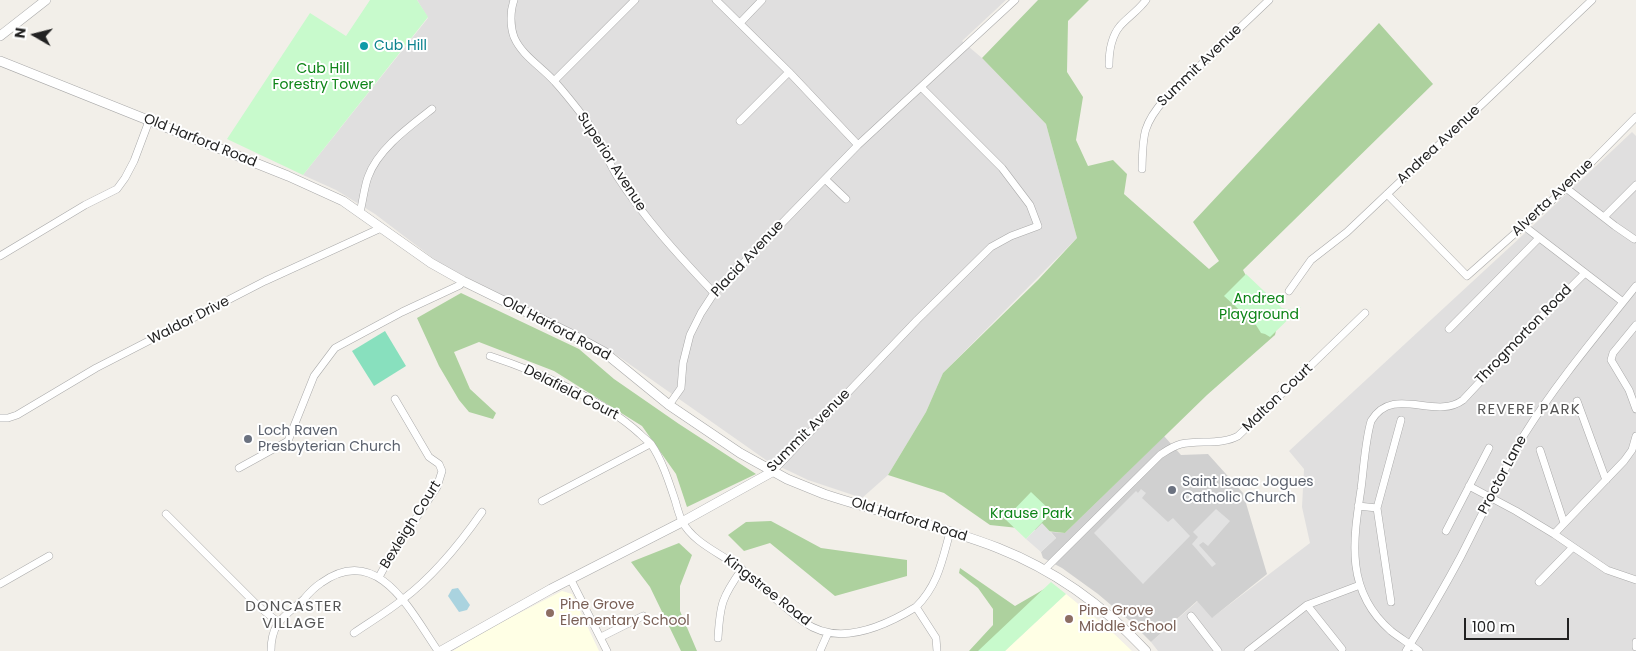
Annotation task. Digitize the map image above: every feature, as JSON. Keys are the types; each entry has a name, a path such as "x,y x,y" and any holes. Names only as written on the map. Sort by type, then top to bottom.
{"street":[{"path":"0,36 46,0"},
{"name":"Superior Avenue","path":"514,0 511,16 514,37 521,49 554,81 587,122 602,145 616,175 651,224 714,293"},
{"path":"554,81 635,0"},
{"path":"716,0 789,72 858,145"},
{"path":"740,23 762,0"},
{"name":"Placid Avenue","path":"669,405 681,388 683,363 690,335 714,293 858,145 1015,0"},
{"path":"1109,65 1109,54 1116,32 1146,0"},
{"name":"Summit Avenue","path":"1142,169 1143,136 1153,112 1164,99 1269,0"},
{"name":"Andrea Avenue","path":"1289,291 1311,260 1347,232 1592,0"},
{"name":"Old Harford Road","path":"0,61 302,182 343,201 431,263 462,281 604,352 669,405 772,472 824,494 999,548 1044,570 1076,590 1117,622 1146,651"},
{"path":"740,121 789,72"},
{"name":"Summit Avenue","path":"440,651 772,472 910,327 991,247 1011,236 1038,226 1030,205 1002,168 921,87"},
{"path":"360,212 369,176 381,155 432,108"},
{"name":"Alverta Avenue","path":"1387,194 1467,276 1566,188 1636,117"},
{"path":"0,256 85,205 116,189 125,178 134,161 148,121"},
{"path":"825,179 846,199"},
{"path":"1604,217 1636,185"},
{"path":"1566,188 1634,239"},
{"path":"1524,226 1623,302"},
{"name":"Waldor Drive","path":"0,418 17,415 96,368 265,281 381,228"},
{"path":"1450,329 1538,238"},
{"name":"Throgmorton Road","path":"1419,651 1408,648 1378,617 1366,599 1360,585 1354,556 1355,527 1371,420 1377,412 1396,403 1442,407 1457,404 1463,400 1585,273"},
{"path":"238,468 288,441 314,376 335,348 402,312 460,285 462,281"},
{"name":"Proctor Lane","path":"1408,648 1442,591 1525,434 1564,375 1636,286"},
{"name":"Malton Court","path":"1044,570 1160,455 1182,444 1229,440 1238,436 1365,314"},
{"path":"1636,325 1613,353 1611,360 1629,390 1636,409"},
{"name":"Delafield Court","path":"490,356 530,371 589,399 622,419 650,444 671,489 682,522"},
{"name":"Bexleigh Court","path":"379,577 391,555 437,487 442,471 439,464 429,457 394,398"},
{"path":"1577,401 1606,480"},
{"path":"1391,602 1377,508 1401,420"},
{"path":"1554,534 1624,461 1632,450 1636,436"},
{"path":"542,501 650,444"},
{"path":"1446,531 1488,448"},
{"path":"1540,450 1564,523"},
{"path":"1469,486 1554,534 1607,570 1636,580"},
{"path":"1358,506 1377,508"},
{"path":"354,633 402,600 442,564 467,534 482,512"},
{"path":"166,514 258,606 278,622"},
{"name":"Kingstree Road","path":"682,522 700,542 742,569 804,623 828,633 855,632 873,628 895,620 916,607 935,584 950,532"},
{"path":"1539,582 1573,547"},
{"path":"0,584 49,556"},
{"path":"718,638 719,615 722,602 727,590 742,569"},
{"path":"271,651 273,630 278,622 320,583 344,572 354,571 369,572 388,583 440,651"},
{"path":"572,580 607,651"},
{"path":"1248,651 1307,605 1360,585"},
{"path":"1307,605 1342,649"},
{"path":"916,607 936,638 937,651"},
{"path":"601,637 644,616"},
{"path":"1191,616 1218,651"},
{"path":"820,651 828,633"},
{"path":"1636,642 1636,647"}],"shaded area":[{"path":"417,0 1006,0 962,41 982,58 1046,124 1077,238 943,373 926,412 888,475 862,498 808,480 766,460 615,354 442,265 375,214 336,190 303,175 428,18"},
{"path":"1632,132 1636,136 1636,651 1158,651 1151,642 1198,601 1213,617 1310,543 1302,507 1304,469 1289,451"},
{"path":"1164,436 1181,455 1208,454 1243,493 1267,574 1212,618 1197,601 1151,642 1098,594 1062,568 1043,558 1041,552 1056,538 1051,532 1065,533"},
{"path":"1141,489 1146,493 1142,498 1168,522 1173,518 1190,536 1143,584 1094,533 1136,491 1138,493"},
{"path":"1216,509 1230,521 1208,546 1203,542 1199,545 1216,564 1212,567 1192,544 1198,537 1193,532"},
{"path":"1042,523 1056,538 1041,552 1026,539"},
{"name":"Pine Grove Elementary School","path":"562,591 572,594 599,651 453,651 481,633"},
{"name":"Pine Grove Middle School","path":"1066,594 1109,629 1132,651 1005,651"}],"green space":[{"name":"Cub Hill Forestry Tower","path":"370,0 417,0 428,17 303,175 227,139 310,13 346,36"},
{"path":"1038,0 1089,0 1068,21 1067,72 1083,97 1076,140 1088,166 1113,160 1127,174 1124,194 1209,269 1219,261 1193,222 1379,23 1433,84 1243,270 1258,299 1278,322 1275,335 1207,395 1065,533 990,525 944,493 888,475 926,412 943,373 1038,280 1077,238 1046,124 982,58"},
{"name":"Andrea Playground","path":"1246,274 1282,308 1291,310 1301,307 1270,337 1261,333 1256,325 1224,296"},
{"path":"461,293 579,349 614,379 756,474 687,507 676,474 642,426 554,371 479,342 454,352 470,389 496,413 493,419 469,412 459,400 439,366 417,318"},
{"path":"385,331 406,366 374,386 352,351"},
{"name":"Krause Park","path":"1031,492 1052,512 1026,539 1005,519"},
{"path":"771,521 821,548 907,560 907,576 835,596 770,543 744,551 728,535 746,522"},
{"path":"679,543 692,555 680,586 680,611 697,651 681,651 650,587 631,562"},
{"path":"960,568 1015,606 1046,588 981,651 969,651 993,625 993,609 978,588 959,573"},
{"path":"1051,582 1066,594 1005,651 978,651"}],"water":[{"path":"458,588 470,605 467,610 459,612 448,596 452,589"}],"place":[{"name":"Cub Hill","path":"364,46"},
{"name":"Loch Raven Presbyterian Church","path":"248,439"},
{"name":"Saint Isaac Jogues Catholic Church","path":"1172,490"},
{"name":"Pine Grove Elementary School","path":"550,613"},
{"name":"Pine Grove Middle School","path":"1069,619"}],"district":[{"name":"REVERE PARK","path":"1529,410"},
{"name":"DONCASTER VILLAGE","path":"294,616"}]}
